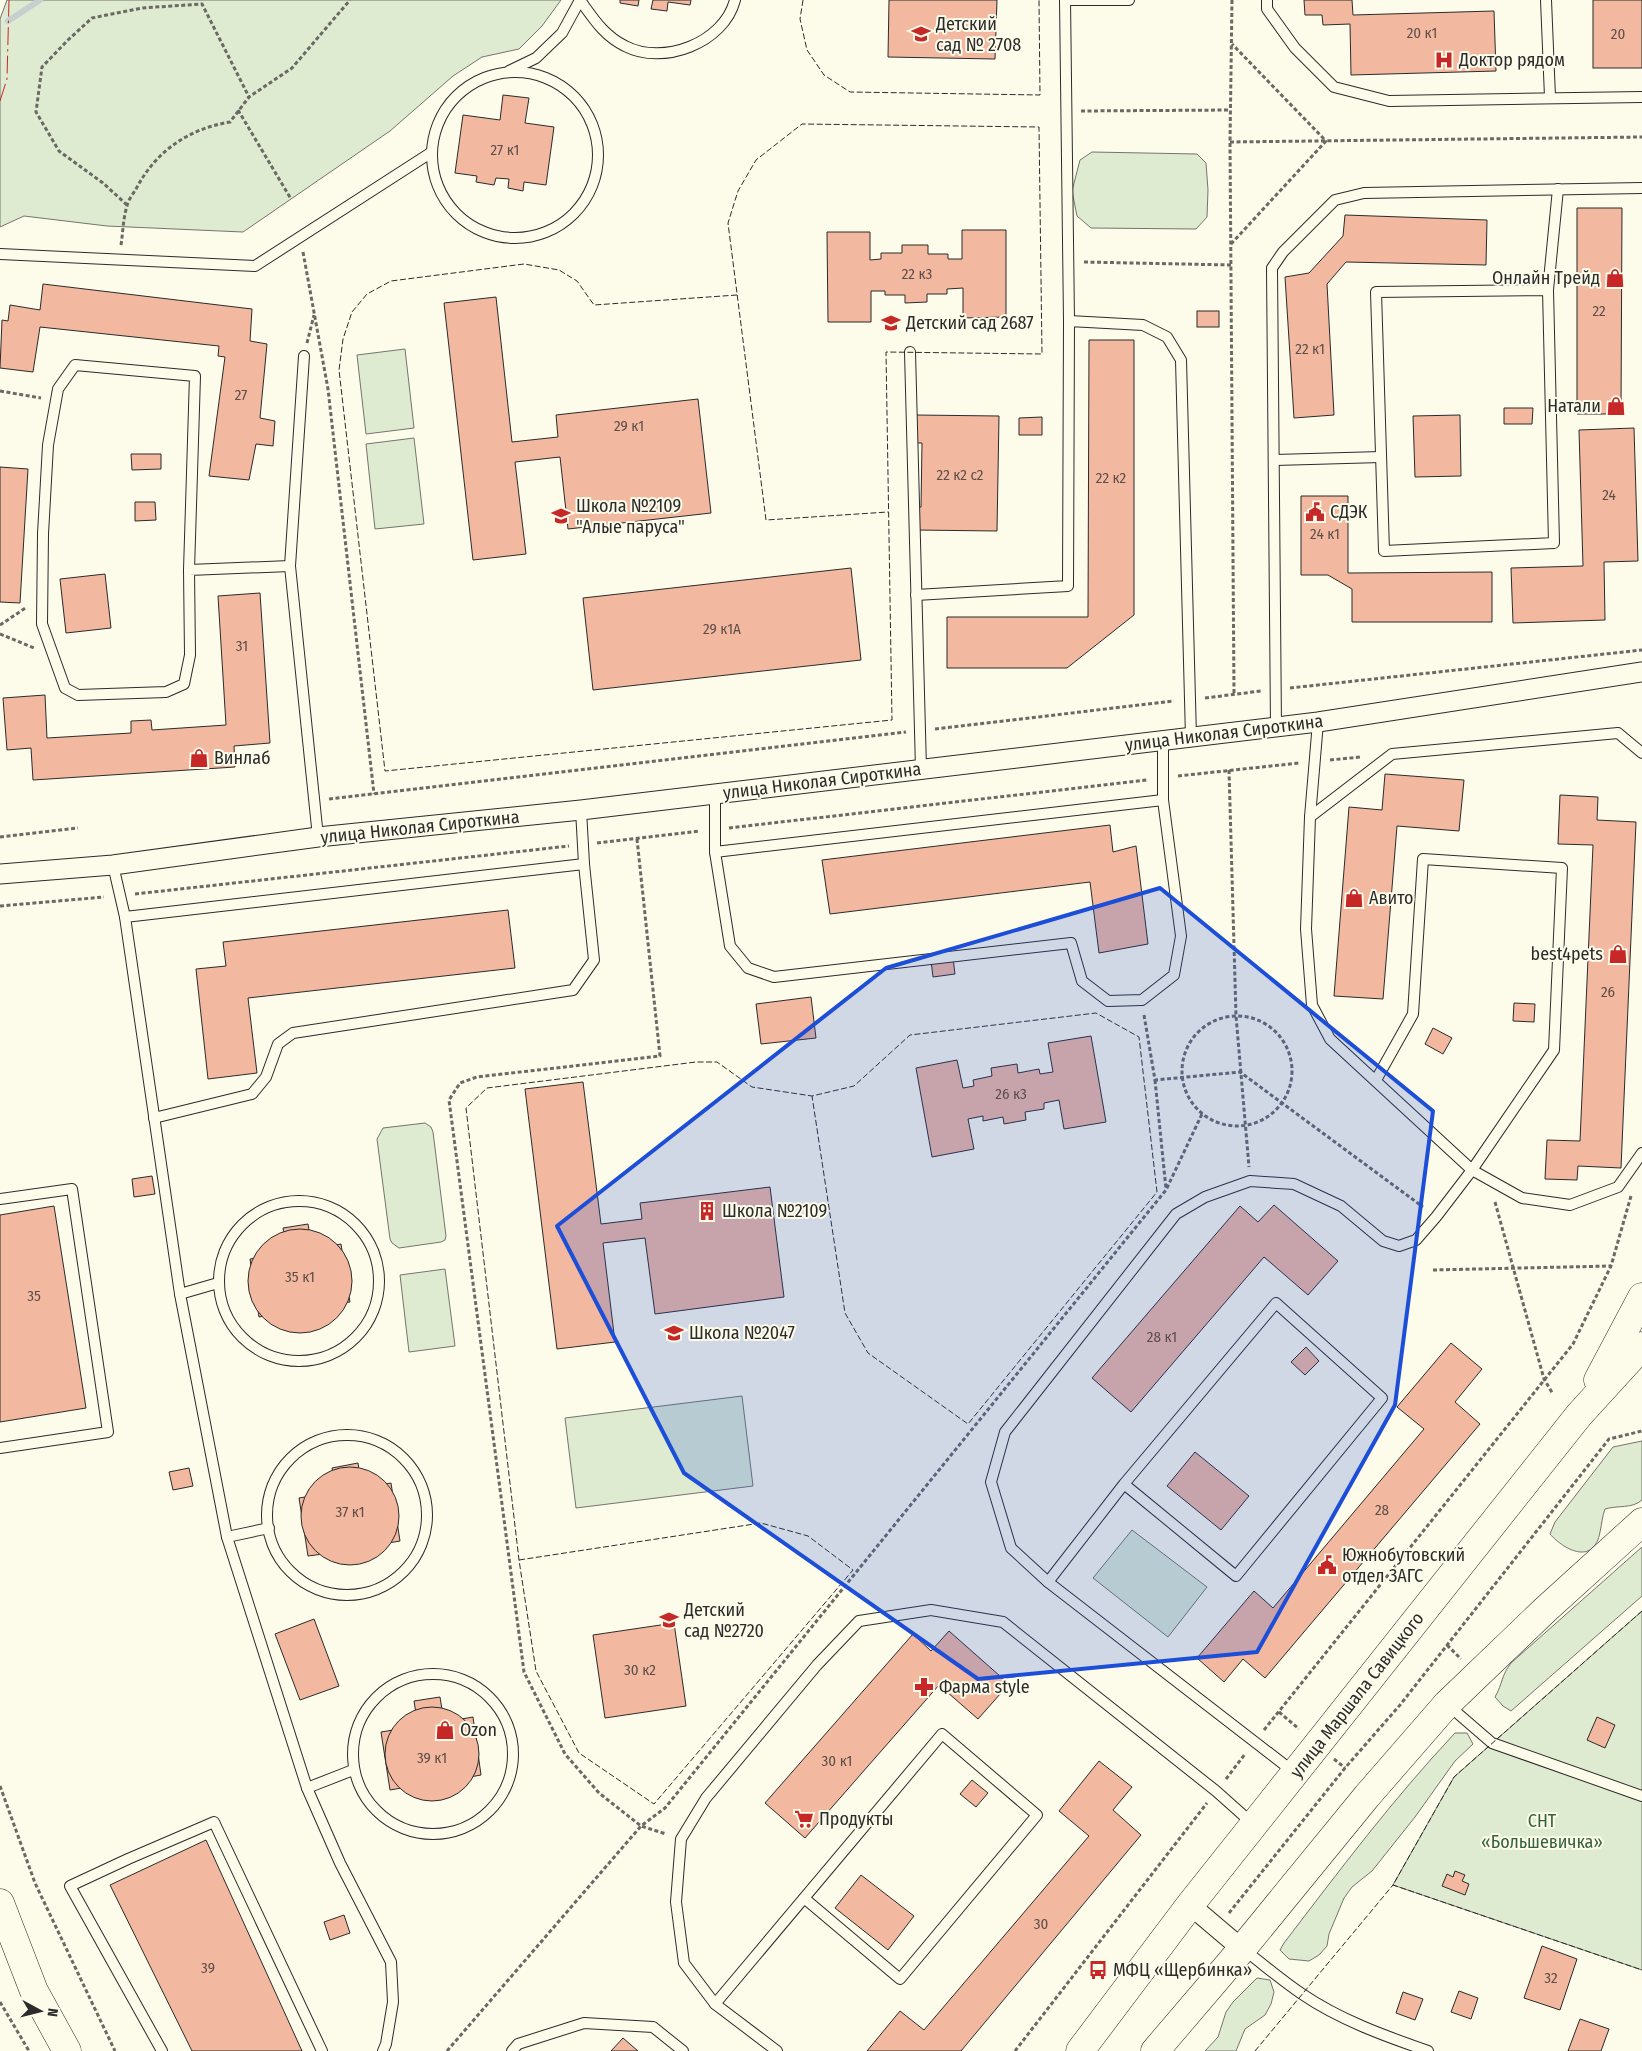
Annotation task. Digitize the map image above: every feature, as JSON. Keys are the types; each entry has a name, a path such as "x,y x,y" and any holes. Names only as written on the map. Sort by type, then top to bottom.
{"street":[{"name":"улица Николая Сироткина","path":"0,874 113,865 318,837 715,795 1318,722 1642,672"},
{"path":"1579,1415 1642,1297"},
{"name":"улица Маршала Савицкого","path":"1080,2051 1190,1905 1579,1415 1642,1346"},
{"path":"1155,2051 1242,1949 1366,1796 1447,1704 1545,1610 1642,1522"},
{"path":"0,1903 34,1991 68,2051"},
{"path":"1190,1905 1242,1949"}],"lane":[{"path":"509,71 542,76 567,90 586,110 597,137 599,165 591,192 574,215 551,232 524,239 495,237 469,225 449,206 436,180 432,152 435,132 441,118 457,96 474,83 493,74 509,71 536,58 562,33 580,0 604,34 626,47 651,54 676,52 700,43 720,26 735,0"},
{"path":"916,595 1068,586 1069,262 1065,0 1129,0"},
{"path":"1267,0 1267,9 1295,48 1334,87 1389,101 1642,97"},
{"path":"1546,0 1550,97"},
{"path":"0,254 255,266 432,152"},
{"path":"1276,727 1272,268 1283,252 1335,200 1364,193 1642,188"},
{"path":"1548,290 1376,292 1384,551 1554,543 1548,290 1558,189"},
{"path":"1069,321 1143,325 1167,337 1181,360 1191,737"},
{"path":"910,352 921,769"},
{"path":"304,356 290,566 318,837"},
{"path":"75,366 195,376 188,570 190,655 184,684 166,692 78,695 66,688 42,624 43,534 48,445 56,400 58,389 75,366"},
{"path":"1274,460 1381,457"},
{"path":"188,570 290,566"},
{"path":"1318,722 1310,818 1306,929 1312,1005 1330,1039 1472,1170 1522,1198 1570,1205 1618,1187 1642,1153"},
{"path":"1310,818 1392,754 1618,733 1642,753"},
{"path":"715,795 715,852 730,946 748,968 774,977 1071,943 1082,981 1108,1000 1142,1000 1174,975 1181,936 1163,800 1163,740"},
{"path":"715,852 1163,800"},
{"path":"154,1118 252,1094 266,1077 278,1044 293,1033 545,996 574,990 594,960 584,864 581,810"},
{"path":"1296,1773 1048,1582 1011,1548 991,1482 1005,1432 1176,1214 1205,1197 1250,1181 1294,1184 1341,1206 1384,1241 1399,1246 1416,1240 1472,1170 1554,1050 1562,868 1423,859 1413,1014 1376,1080"},
{"path":"125,917 584,864"},
{"path":"113,865 125,917 180,1294 227,1537 307,1788 340,1863 391,1962 393,2002 386,2044 383,2051"},
{"path":"0,1199 72,1189 108,1432 0,1448"},
{"path":"300,1200 325,1204 348,1216 366,1235 377,1258 380,1284 374,1311 360,1334 339,1352 312,1361 285,1361 259,1351 238,1334 223,1310 218,1282 222,1257 233,1234 251,1216 274,1204 300,1200"},
{"path":"180,1294 218,1282"},
{"path":"1048,1582 1124,1484 1276,1303 1382,1398 1236,1576 1124,1484"},
{"path":"348,1434 373,1439 396,1451 414,1469 425,1493 428,1518 423,1545 408,1569 387,1586 361,1595 333,1595 307,1586 286,1568 272,1544 269,1528 266,1517 270,1492 281,1469 299,1450 322,1438 348,1434"},
{"path":"227,1537 269,1528"},
{"path":"777,2051 715,2004 684,1962 676,1902 681,1839 706,1798 817,1665 859,1621 931,1610 1003,1622 1216,1791 1254,1825"},
{"path":"427,1673 454,1676 478,1687 498,1706 510,1731 514,1757 509,1782 496,1805 476,1822 452,1833 426,1835 401,1829 379,1814 362,1794 353,1770 353,1742 361,1716 378,1695 400,1680 427,1673"},
{"path":"1447,1704 1492,1743 1642,1796"},
{"path":"715,2004 804,1898 942,1734 1037,1815 900,1979 804,1898"},
{"path":"307,1788 353,1770"},
{"path":"162,2051 70,1886 214,1822 322,2051"},
{"path":"1242,1949 1302,1994 1325,2008 1376,2032 1428,2051"},
{"path":"512,2051 518,2044 584,2023 653,2027 683,2051"}],"path":[{"path":"119,259 127,205 144,174 159,155 188,136 214,125 230,122 249,96 292,68 350,0"},
{"path":"1232,0 1230,142 1234,694"},
{"path":"127,205 103,183 59,151 36,112 42,67 92,18 142,8 202,2 249,96"},
{"path":"1231,44 1326,141"},
{"path":"238,110 291,199"},
{"path":"1067,111 1230,110"},
{"path":"1230,142 1642,137"},
{"path":"1231,244 1326,141"},
{"path":"300,236 328,388 374,794"},
{"path":"1069,262 1231,265"},
{"path":"304,356 314,314"},
{"path":"0,392 56,400"},
{"path":"0,624 42,596"},
{"path":"0,634 54,655"},
{"path":"314,800 1234,694 1642,650"},
{"path":"0,906 120,896 715,830 1229,770 1392,754"},
{"path":"1229,770 1236,1016 1250,1181"},
{"path":"0,837 78,828"},
{"path":"638,838 660,1056 477,1076 460,1083 449,1100 524,1672 565,1754 599,1793 641,1826 681,1839"},
{"path":"1142,1000 1155,1080 1166,1190"},
{"path":"1236,1016 1253,1018 1268,1026 1281,1038 1289,1053 1292,1070 1290,1087 1282,1103 1272,1114 1259,1122 1244,1126 1222,1124 1202,1114 1193,1104 1186,1091 1183,1078 1184,1060 1190,1043 1202,1029 1218,1020 1236,1016"},
{"path":"1155,1080 1240,1072 1436,1217"},
{"path":"447,2051 641,1826 665,1808 1166,1190 1202,1114"},
{"path":"1488,1179 1544,1379 1553,1394"},
{"path":"1015,2051 1254,1742 1572,1344 1611,1266 1632,1195"},
{"path":"1433,1270 1611,1266"},
{"path":"1218,1928 1345,1768 1406,1697 1609,1438 1642,1431"},
{"path":"0,1786 35,1883 115,2051"},
{"path":"0,2002 30,2051"}],"highlighted area":[{"path":"1160,888 1433,1111 1395,1405 1257,1652 978,1679 684,1473 557,1226 886,968"}],"green space":[{"path":"7,0 561,0 542,26 519,49 482,57 453,76 390,131 243,232 107,226 24,216 0,227 0,19"},
{"path":"1092,152 1197,154 1206,163 1207,217 1196,229 1091,228 1077,216 1072,191 1080,160"},
{"path":"405,349 414,428 366,434 357,355"},
{"path":"414,438 424,524 375,529 366,444"},
{"path":"425,1123 431,1127 433,1132 446,1236 445,1240 441,1242 399,1248 390,1239 377,1139 383,1128"},
{"path":"445,1269 455,1346 409,1352 400,1275"},
{"path":"742,1396 753,1486 576,1508 565,1418"},
{"path":"1642,1441 1642,1500 1634,1505 1605,1509 1597,1542 1592,1549 1578,1552 1563,1546 1550,1534 1555,1522 1613,1447"},
{"path":"1132,1530 1207,1587 1168,1637 1093,1578"},
{"path":"1642,1547 1642,1596 1511,1711 1503,1706 1495,1697 1505,1672 1511,1663"},
{"name":"СНТ «Большевичка»","path":"1642,1611 1642,1970 1393,1885 1454,1777"},
{"path":"1455,1733 1467,1733 1473,1744 1455,1761 1415,1817 1372,1871 1352,1887 1344,1898 1329,1934 1327,1946 1319,1955 1309,1961 1289,1959 1280,1950 1284,1943 1388,1809"},
{"path":"1257,1978 1270,1980 1274,1992 1271,2004 1265,2015 1245,2029 1236,2051 1205,2051 1218,2037 1226,2012 1233,2002"}],"building":[{"path":"620,0 639,0 638,6 620,3"},
{"path":"653,0 691,0 690,5 668,2 667,11 651,9"},
{"path":"889,0 997,0 995,59 888,57"},
{"path":"1304,0 1352,0 1353,15 1494,11 1496,71 1351,75 1350,24 1323,25 1322,15 1305,15"},
{"path":"1593,0 1642,0 1642,68 1593,68"},
{"path":"503,95 529,98 525,123 554,127 546,185 524,182 523,191 508,188 509,179 496,178 494,185 476,182 477,176 455,173 463,115 500,120"},
{"path":"1577,208 1622,208 1621,414 1577,414"},
{"path":"1345,215 1487,220 1486,265 1346,262 1327,284 1334,415 1294,418 1285,277 1309,273 1343,236"},
{"path":"962,230 1006,230 1006,317 963,318 963,288 947,289 947,294 927,294 927,302 905,303 905,295 885,295 885,291 871,291 871,322 828,322 827,232 870,232 870,260 881,259 881,253 902,253 902,245 928,245 928,254 948,254 948,259 962,259"},
{"path":"43,284 252,309 250,341 267,344 260,418 275,421 273,446 256,444 249,480 209,476 225,357 218,356 219,346 40,327 33,372 0,368 2,320 8,321 10,305 40,310"},
{"path":"496,297 512,442 558,437 556,415 698,399 711,513 568,529 560,457 515,462 526,554 473,560 444,303"},
{"path":"1197,311 1219,311 1219,327 1197,327"},
{"path":"1089,340 1134,340 1134,615 1067,668 947,668 947,617 1088,617"},
{"path":"1504,408 1533,408 1532,424 1504,424"},
{"path":"916,415 999,416 997,531 915,530 915,507 921,507 922,443 916,443"},
{"path":"1460,415 1461,476 1415,477 1413,416"},
{"path":"1042,417 1042,435 1019,435 1019,418"},
{"path":"1634,428 1638,561 1604,562 1605,620 1513,623 1511,568 1583,566 1579,430"},
{"path":"131,454 161,454 161,469 132,470"},
{"path":"0,467 28,469 20,603 0,602"},
{"path":"1301,496 1348,496 1348,573 1492,572 1492,622 1352,622 1352,589 1328,575 1301,575"},
{"path":"135,502 155,502 156,520 135,521"},
{"path":"851,568 861,660 593,690 583,598"},
{"path":"105,574 111,628 66,633 60,579"},
{"path":"260,593 270,743 234,746 235,767 33,780 31,748 7,750 3,698 45,695 47,738 131,733 131,721 151,720 152,730 226,725 218,596"},
{"path":"1385,774 1464,780 1459,831 1397,826 1383,999 1334,996 1349,807 1382,810"},
{"path":"1560,795 1598,797 1597,820 1636,822 1621,1168 1578,1166 1577,1180 1545,1179 1547,1140 1580,1141 1593,845 1558,844"},
{"path":"1110,825 1113,852 1136,846 1148,944 1099,953 1090,882 830,914 822,860"},
{"path":"508,910 515,968 248,998 257,1073 208,1079 196,969 226,966 223,942"},
{"path":"953,958 955,974 933,977 931,961"},
{"path":"811,997 816,1038 761,1044 756,1004"},
{"path":"1514,1003 1535,1004 1534,1022 1513,1021"},
{"path":"1433,1028 1452,1038 1443,1054 1425,1044"},
{"path":"1091,1036 1106,1122 1064,1129 1059,1100 1044,1103 1044,1109 1025,1112 1026,1120 1004,1124 1003,1117 983,1121 983,1116 968,1119 974,1149 932,1157 916,1068 957,1060 963,1088 974,1086 973,1080 992,1076 991,1068 1017,1064 1018,1073 1039,1069 1040,1074 1053,1072 1048,1043"},
{"name":"Школа №2109","path":"583,1082 601,1224 642,1219 640,1203 770,1187 784,1297 655,1314 645,1238 603,1243 615,1342 557,1349 525,1089"},
{"path":"152,1176 155,1194 134,1197 132,1179"},
{"path":"1274,1205 1338,1261 1308,1295 1264,1257 1131,1412 1092,1378 1240,1206 1258,1222"},
{"path":"54,1206 86,1408 0,1422 0,1215"},
{"path":"308,1224 312,1249 341,1244 350,1302 328,1305 329,1314 314,1317 313,1307 299,1310 301,1317 282,1320 281,1313 259,1317 250,1259 287,1253 283,1228"},
{"path":"300,1229 320,1233 337,1244 348,1261 352,1281 348,1301 337,1318 320,1329 300,1333 280,1329 263,1318 252,1301 248,1281 252,1261 263,1244 280,1233"},
{"path":"1451,1343 1482,1369 1455,1402 1480,1424 1265,1678 1243,1659 1224,1682 1197,1658 1254,1591 1273,1608 1424,1429 1397,1407"},
{"path":"1306,1347 1319,1361 1305,1375 1291,1362"},
{"path":"1195,1452 1249,1496 1221,1530 1167,1486"},
{"path":"358,1463 362,1488 391,1483 400,1541 377,1545 379,1554 364,1556 362,1547 349,1549 350,1556 332,1559 331,1553 308,1556 299,1498 336,1492 332,1468"},
{"path":"350,1467 369,1471 385,1481 395,1497 399,1516 395,1535 385,1551 369,1561 350,1565 331,1561 315,1551 305,1535 301,1516 305,1497 315,1481 331,1471"},
{"path":"189,1468 193,1486 173,1490 169,1472"},
{"path":"314,1619 339,1686 300,1700 275,1634"},
{"path":"674,1623 686,1706 605,1718 593,1635"},
{"path":"949,1631 1009,1684 978,1719 939,1685 805,1838 765,1803 913,1634 931,1651"},
{"path":"440,1697 444,1722 473,1717 481,1775 459,1779 461,1787 446,1790 444,1781 431,1783 432,1790 414,1793 413,1786 390,1790 381,1732 418,1726 414,1701"},
{"path":"432,1707 450,1711 465,1721 475,1736 479,1754 475,1772 465,1787 450,1797 432,1801 414,1797 399,1787 389,1772 385,1754 389,1736 399,1721 414,1711"},
{"path":"1597,1717 1615,1725 1605,1748 1587,1740"},
{"path":"1099,1761 1132,1787 1113,1810 1141,1835 961,2051 867,2051 900,2011 924,2030 1089,1836 1059,1811"},
{"path":"972,1780 988,1793 976,1807 960,1794"},
{"path":"206,1840 302,2051 192,2051 110,1885"},
{"path":"1455,1871 1465,1875 1462,1881 1469,1884 1465,1895 1442,1886 1447,1874 1453,1877"},
{"path":"861,1875 914,1916 888,1950 835,1908"},
{"path":"344,1915 350,1933 330,1940 324,1922"},
{"path":"1542,1946 1577,1959 1560,2010 1524,1998"},
{"path":"1459,1991 1478,1998 1471,2019 1451,2012"},
{"path":"1403,1992 1423,1999 1415,2020 1396,2013"},
{"path":"1580,2019 1609,2029 1601,2051 1568,2051"},
{"path":"623,2038 638,2051 611,2051"}],"waterway":[{"path":"8,21 40,0"}],"fence":[{"path":"803,0 800,19 807,50 824,75 850,92 1040,95 1039,0"},
{"path":"737,295 594,305 577,281 559,270 524,264 391,281 367,294 352,312 343,339 339,370 385,771 892,720 886,352 1042,354 1039,127 802,124 756,160 738,191 728,223 766,520 888,512"},
{"path":"519,1560 761,1523 808,1536 853,1570 654,1804 579,1753 536,1671 519,1560 466,1108 487,1088 696,1062 717,1062 752,1087 812,1096 854,1086 910,1035 1096,1013 1139,1037 1157,1192 968,1424 868,1353 845,1313 812,1096"},
{"path":"1642,1611 1454,1777 1393,1885 1642,1970"},
{"path":"1255,2051 1393,1885"}],"power":[{"path":"0,101 7,79 9,0"}],"place":[{"name":"Детский сад № 2708","path":"921,34"},
{"name":"Доктор рядом","path":"1444,60"},
{"name":"Онлайн Трейд","path":"1615,278"},
{"name":"Детский сад 2687","path":"891,323"},
{"name":"Натали","path":"1616,406"},
{"name":"СДЭК","path":"1315,512"},
{"name":"Школа №2109 \"Алые паруса\"","path":"561,516"},
{"name":"Винлаб","path":"199,758"},
{"name":"Авито","path":"1354,898"},
{"name":"best4pets","path":"1618,954"},
{"name":"Школа №2109","path":"707,1211"},
{"name":"Школа №2047","path":"674,1333"},
{"name":"Южнобутовский отдел ЗАГС","path":"1327,1565"},
{"name":"Детский сад №2720","path":"669,1620"},
{"name":"Фарма style","path":"924,1687"},
{"name":"Ozon","path":"445,1730"},
{"name":"Продукты","path":"804,1819"},
{"name":"МФЦ «Щербинка»","path":"1098,1970"}]}
